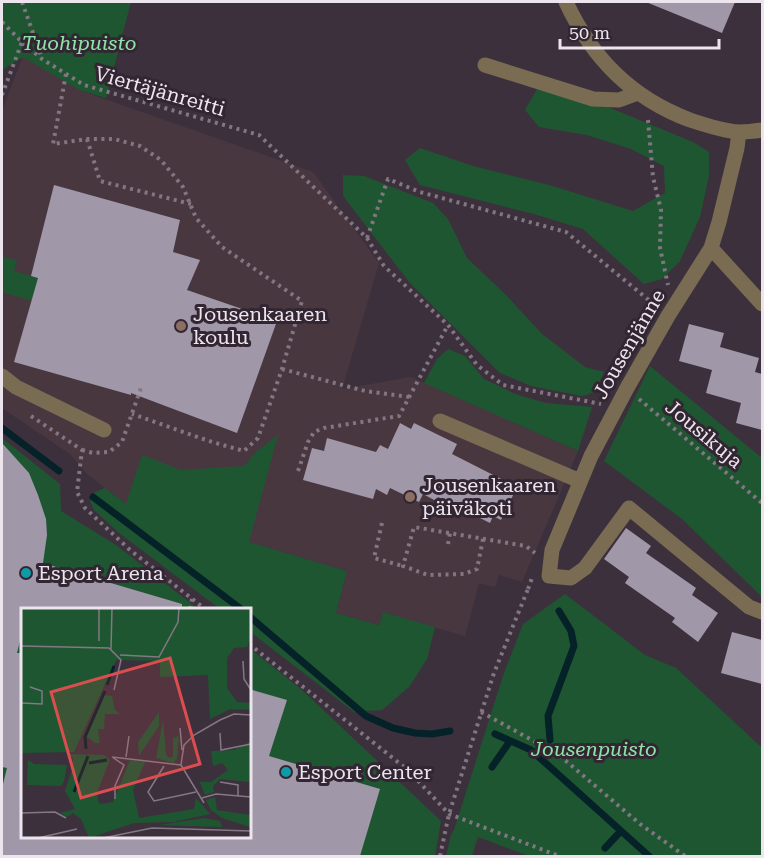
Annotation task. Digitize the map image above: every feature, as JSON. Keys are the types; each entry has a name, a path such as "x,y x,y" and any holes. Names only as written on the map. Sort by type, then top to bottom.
{"street":[{"path":"566,2 591,45 611,70 638,93 671,113 716,128 739,132 762,130"},
{"path":"485,65 593,99 620,100 638,93"},
{"name":"Jousenjänne","path":"549,576 552,550 591,456 668,316 711,248 739,132"},
{"path":"711,248 762,304"},
{"path":"2,376 16,387 104,430"},
{"path":"440,421 580,481"},
{"path":"549,576 571,578 585,568 629,508 749,607 762,612"}],"path":[{"path":"22,2 42,59"},
{"name":"Viertäjänreitti","path":"2,22 42,59 84,85 259,135 367,237"},
{"path":"2,95 22,42 33,33"},
{"path":"66,74 53,144 87,139 114,139 140,146 161,160 183,187 196,218 222,246 302,301 258,438 244,452 132,414"},
{"path":"648,116 653,177 661,210 660,248 668,287"},
{"path":"87,139 100,181 190,204"},
{"path":"615,411 601,404 503,385 477,365 448,325 384,266 367,237 388,178 420,192 566,232 668,316"},
{"path":"298,471 314,432 324,428 399,416 448,325"},
{"path":"282,369 365,391 409,396"},
{"name":"Jousikuja","path":"627,388 762,503"},
{"path":"24,412 82,450 77,492 85,508 129,550 204,608"},
{"path":"382,523 374,558 428,575 464,574 477,569 483,539"},
{"path":"404,566 414,527 526,546 540,557"},
{"path":"448,544 450,533"},
{"path":"440,856 449,814 494,673 528,589 549,576"},
{"path":"190,608 192,599"},
{"path":"250,645 408,770 449,814 559,856"},
{"path":"481,712 559,754 640,824 685,856"}],"shaded area":[{"name":"Jousenkaaren koulu","path":"23,56 79,90 313,172 379,263 342,389 411,377 578,451 522,582 499,575 495,587 479,583 465,636 383,612 379,625 336,613 347,571 126,504 87,474 70,454 2,408 2,111"}],"green space":[{"name":"Tuohipuisto","path":"2,2 131,2 106,98 79,90 23,57 2,70"},
{"path":"537,89 603,105 693,142 709,152 709,176 700,217 680,261 662,279 644,284 583,229 420,185 405,160 420,148 473,166 549,185 633,211 665,193 664,166 631,149 587,135 539,127 525,110"},
{"path":"343,175 364,176 433,203 448,219 467,258 542,334 585,367 604,372 595,392 582,396 531,386 500,373 409,282 343,196"},
{"path":"2,257 17,260 14,271 38,278 32,301 2,292"},
{"path":"448,349 465,356 484,379 515,394 546,403 592,407 578,451 424,383 437,359"},
{"path":"650,366 762,458 762,597 682,519 604,461"},
{"path":"278,435 249,542 347,571 336,613 379,625 383,612 435,627 427,659 409,687 382,710 354,712 250,632 250,608 219,608 119,533 94,510 90,501 95,492 105,488 126,504 142,455 181,470 244,466 257,451"},
{"path":"2,438 60,484 61,511 116,545 197,608 21,608 21,837 250,837 250,649 302,690 441,821 435,856 2,856"},
{"name":"Jousenpuisto","path":"565,594 645,655 676,668 762,746 762,856 529,856 478,837 472,856 446,856 503,676 523,624"}],"building":[{"path":"646,2 735,2 722,33"},
{"path":"54,185 180,220 173,252 200,260 187,290 277,321 237,433 131,393 131,395 14,362 38,278 31,276"},
{"path":"689,324 724,333 720,347 759,358 755,372 762,374 762,430 736,423 741,403 706,393 712,370 679,361"},
{"name":"Jousenkaaren päiväkoti","path":"400,423 411,429 414,423 457,444 452,454 517,487 501,520 493,516 490,523 438,497 436,501 423,494 419,502 390,488 387,495 376,489 373,499 303,480 312,448 324,451 327,438 376,452 380,445 388,449"},
{"name":"Esport Center","path":"2,443 29,473 38,495 46,519 47,535 43,563 182,604 182,608 21,608 21,637 17,653 21,653 21,837 250,837 250,689 287,700 269,756 380,789 360,856 2,856 2,788 7,768 2,767"},
{"path":"626,528 651,546 646,553 696,588 692,595 718,613 698,642 672,622 675,618 625,583 629,577 604,559"},
{"path":"732,632 762,640 762,684 721,673"}],"waterway":[{"path":"2,428 59,471"},
{"path":"93,497 240,608"},
{"path":"550,740 548,716 574,646 571,631 559,611"},
{"path":"250,617 366,716 393,728 415,733 432,734 450,731"},
{"path":"495,734 531,750 649,856"},
{"path":"492,767 510,741"},
{"path":"605,848 621,831"}],"place":[{"name":"Jousenkaaren koulu","path":"181,326"},
{"name":"Jousenkaaren päiväkoti","path":"410,497"},
{"name":"Esport Arena","path":"26,573"},
{"name":"Esport Center","path":"286,772"}]}
